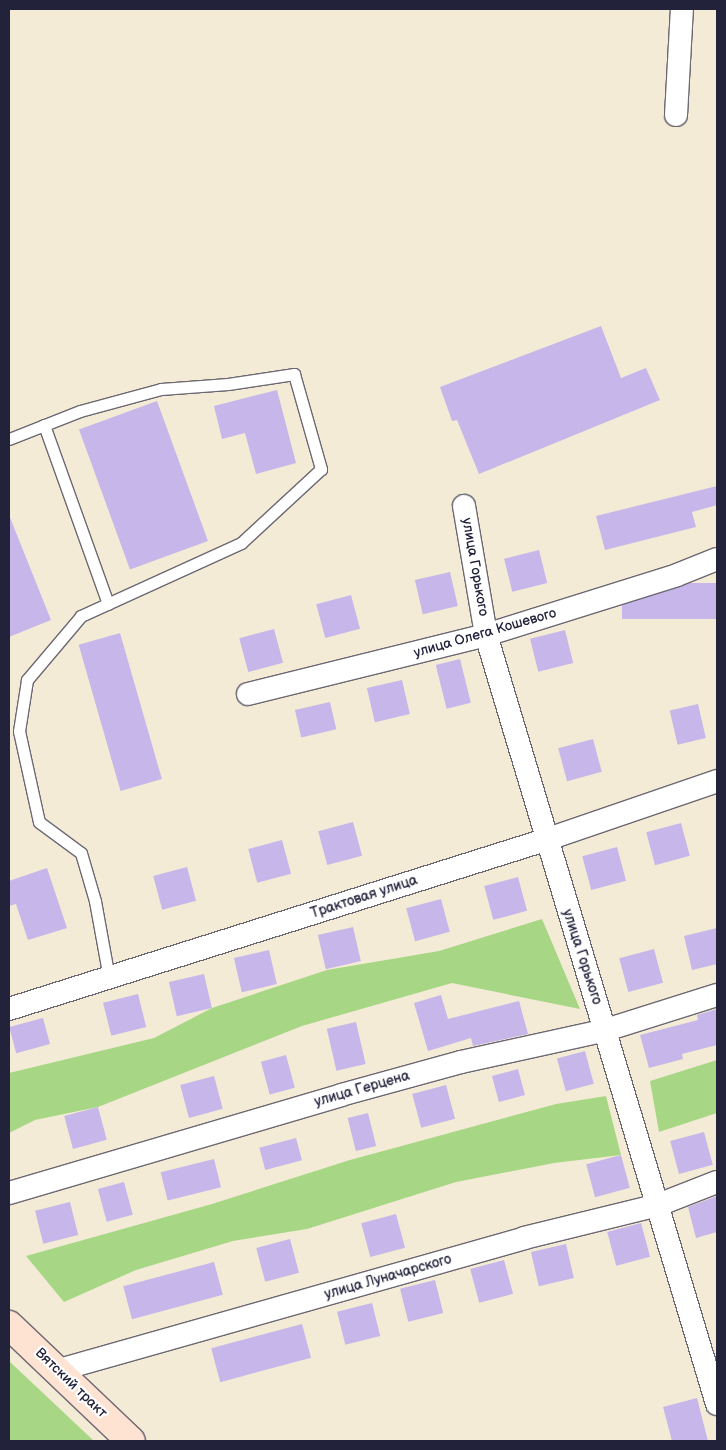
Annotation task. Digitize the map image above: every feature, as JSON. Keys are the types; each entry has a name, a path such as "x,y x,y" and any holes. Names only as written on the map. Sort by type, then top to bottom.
{"main road":[{"name":"Вятский тракт","path":"9,1325 59,1370 132,1441"}],"street":[{"path":"676,115 682,9"},
{"name":"улица Горького","path":"464,506 486,635 545,840 606,1030 717,1404"},
{"name":"улица Олега Кошевого","path":"248,694 486,635 678,575 717,559"},
{"name":"Трактовая улица","path":"9,1010 545,840 717,781"},
{"name":"улица Герцена","path":"9,1194 341,1094 461,1062 606,1030 717,995"},
{"name":"улица Луначарского","path":"59,1370 524,1238 658,1205 717,1182"}],"lane":[{"path":"9,438 80,411 161,388 228,384 294,374 321,470 241,543 81,616 27,680 19,731 39,822 81,854 95,900 109,978"},
{"path":"44,425 108,604"}],"green space":[{"path":"542,919 580,1009 452,983 302,1026 98,1107 35,1120 9,1133 9,1073 154,1038 212,1008 327,970 439,951"},
{"path":"717,1060 717,1113 659,1132 650,1081"},
{"path":"606,1096 621,1155 554,1163 456,1182 307,1229 233,1241 136,1270 64,1302 26,1256 212,1204 350,1160 556,1104"},
{"path":"9,1361 94,1441 9,1441"}],"building":[{"path":"601,326 621,378 646,368 660,400 479,474 457,420 452,421 440,387"},
{"path":"277,390 296,463 256,474 245,433 222,439 214,406"},
{"path":"157,401 208,541 130,569 79,429"},
{"path":"717,486 717,505 692,512 696,527 605,550 596,516"},
{"path":"9,515 51,620 9,637"},
{"path":"539,550 547,583 512,592 504,559"},
{"path":"450,572 458,606 423,614 415,580"},
{"path":"622,583 717,583 717,619 622,619"},
{"path":"351,595 360,629 325,638 316,604"},
{"path":"274,629 283,663 248,672 239,638"},
{"path":"565,630 573,663 538,672 530,639"},
{"path":"120,633 162,779 121,791 79,645"},
{"path":"460,659 471,703 447,709 436,665"},
{"path":"402,680 410,714 375,722 367,688"},
{"path":"330,702 336,729 301,737 295,710"},
{"path":"698,704 706,738 678,745 670,711"},
{"path":"593,739 602,772 567,781 558,748"},
{"path":"353,822 362,856 327,865 318,831"},
{"path":"681,823 690,856 655,865 646,832"},
{"path":"282,840 291,874 257,883 248,849"},
{"path":"617,847 626,881 591,890 582,856"},
{"path":"187,867 196,901 162,910 153,876"},
{"path":"47,868 67,928 28,940 16,904 9,906 9,881"},
{"path":"518,877 527,911 493,920 484,886"},
{"path":"441,899 450,932 415,941 406,908"},
{"path":"353,927 361,961 326,969 318,935"},
{"path":"717,928 717,964 692,970 684,936"},
{"path":"654,949 663,983 628,992 619,958"},
{"path":"269,950 277,984 242,992 234,958"},
{"path":"204,974 212,1008 177,1016 169,982"},
{"path":"138,994 146,1027 111,1036 103,1003"},
{"path":"441,995 448,1019 519,1001 528,1034 473,1046 471,1038 428,1051 414,1003"},
{"path":"717,1009 717,1045 682,1054 683,1059 649,1068 640,1035 698,1020 697,1015"},
{"path":"43,1018 50,1044 16,1053 9,1027"},
{"path":"356,1022 366,1064 336,1071 327,1029"},
{"path":"585,1051 594,1084 566,1091 557,1059"},
{"path":"286,1055 295,1088 270,1095 261,1062"},
{"path":"518,1069 525,1095 499,1102 492,1076"},
{"path":"214,1076 223,1109 189,1118 180,1085"},
{"path":"446,1085 455,1119 421,1128 412,1094"},
{"path":"98,1107 107,1140 73,1149 64,1116"},
{"path":"368,1113 376,1146 356,1151 348,1118"},
{"path":"704,1132 713,1165 679,1174 670,1141"},
{"path":"296,1138 302,1160 265,1170 259,1148"},
{"path":"621,1155 630,1188 595,1197 586,1164"},
{"path":"214,1159 221,1187 168,1200 161,1172"},
{"path":"124,1182 133,1215 107,1222 98,1189"},
{"path":"717,1196 717,1232 696,1238 688,1207"},
{"path":"70,1202 78,1235 43,1244 35,1211"},
{"path":"396,1214 405,1248 370,1257 361,1223"},
{"path":"641,1223 650,1257 616,1266 607,1232"},
{"path":"290,1239 299,1273 265,1282 256,1248"},
{"path":"566,1244 574,1278 539,1286 531,1252"},
{"path":"504,1260 513,1294 479,1303 470,1269"},
{"path":"214,1262 223,1295 132,1319 123,1286"},
{"path":"435,1280 443,1313 408,1322 400,1289"},
{"path":"372,1303 380,1336 345,1345 337,1312"},
{"path":"302,1324 311,1358 220,1382 211,1348"},
{"path":"697,1398 708,1441 672,1441 663,1407"}]}
